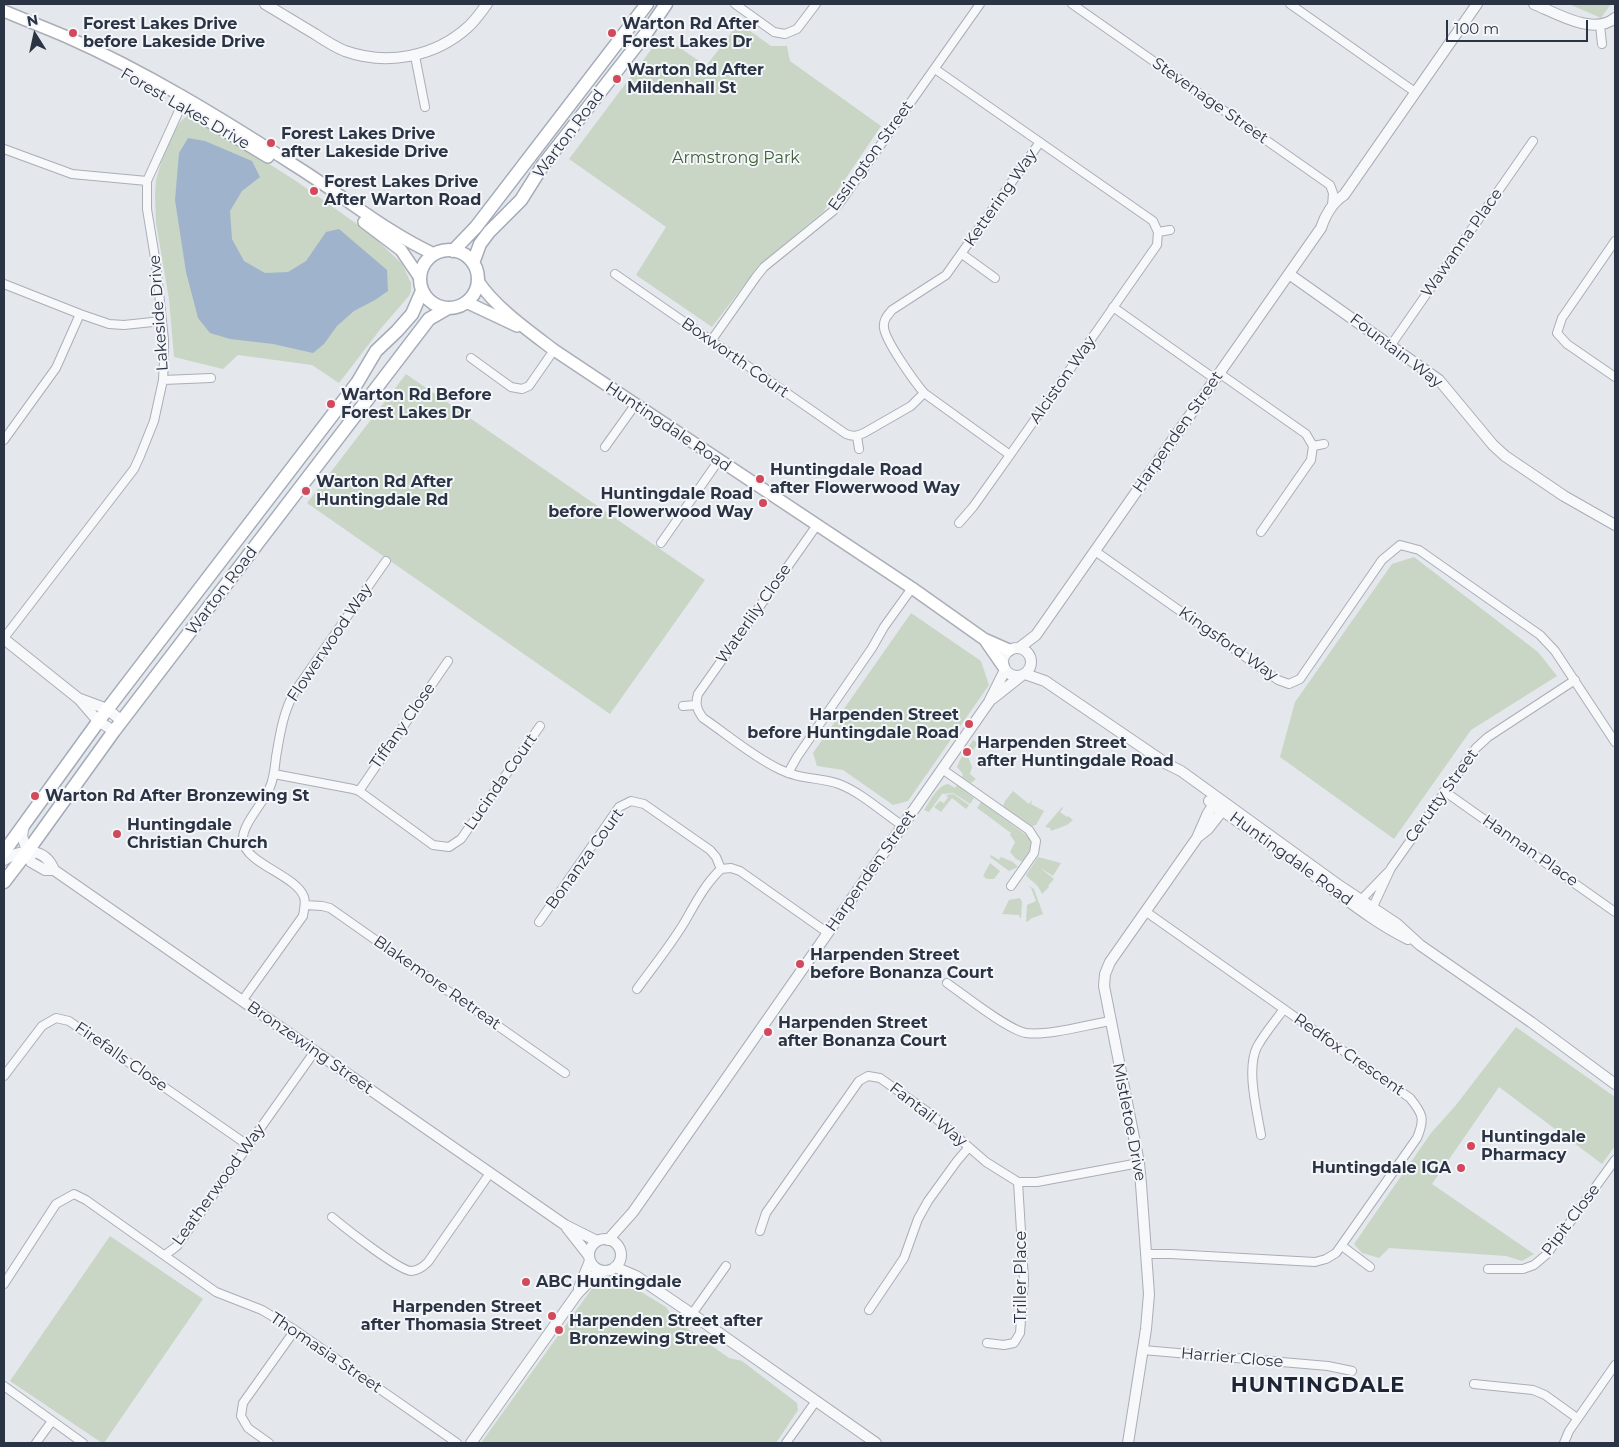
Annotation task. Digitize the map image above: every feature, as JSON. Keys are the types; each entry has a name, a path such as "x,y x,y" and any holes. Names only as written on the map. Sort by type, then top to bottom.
{"main road":[{"name":"Warton Road","path":"453,251 476,227 647,4"},
{"name":"Warton Road","path":"473,264 480,244 489,232 521,200 542,165 641,39 666,4"},
{"name":"Forest Lakes Drive","path":"4,12 67,37 128,67 183,101 382,234 402,250 421,284"},
{"name":"Forest Lakes Drive","path":"4,19 63,43 183,101 206,109 297,166 387,228 434,254"},
{"path":"434,254 443,251 461,253 468,257 473,264 477,272 478,281 472,296 466,302"},
{"name":"Warton Road","path":"4,852 107,709 357,383 376,351 406,321 415,308 421,284 422,269 427,260 434,254"},
{"name":"Huntingdale Road","path":"478,281 484,291 554,350 912,588 984,639 1014,649"},
{"path":"421,284 426,298 440,307 448,308"},
{"name":"Warton Road","path":"4,882 114,731 429,319 448,308 458,307 466,302"},
{"name":"Huntingdale Road","path":"466,302 528,330"},
{"name":"Huntingdale Road","path":"984,639 1004,668"}],"street":[{"path":"266,4 344,51 375,57 394,58 415,56 455,38 469,26 487,4"},
{"path":"735,4 774,32 785,34 797,29 816,4"},
{"name":"Essington Street","path":"711,341 764,268 834,211 980,4"},
{"name":"Stevenage Street","path":"1072,4 1330,185 1333,193 1332,206"},
{"path":"1290,4 1415,92"},
{"name":"Harpenden Street","path":"608,1240 633,1212 990,702 1004,668 1003,657 1036,635 1321,228 1332,206 1344,194 1477,4"},
{"path":"1534,4 1587,25 1600,25 1615,18"},
{"path":"1600,25 1602,44"},
{"path":"415,56 424,108"},
{"path":"934,69 1153,221 1158,232 1170,230"},
{"name":"Lakeside Drive","path":"4,639 134,469 154,421 163,380 164,340 156,264 147,209 147,181 183,101"},
{"name":"Wawanna Place","path":"1391,345 1533,141"},
{"name":"Kettering Way","path":"1010,455 924,393 914,381 886,337 884,327 885,317 892,310 946,275 1040,142"},
{"path":"4,149 72,174 147,181"},
{"name":"Harpenden Street","path":"1321,228 1329,223 1343,202 1344,194"},
{"name":"Alciston Way","path":"959,523 973,507 1010,455 1157,244 1158,232"},
{"path":"1615,241 1562,318 1557,333 1567,344 1615,377"},
{"name":"Kettering Way","path":"962,254 995,278"},
{"name":"Boxworth Court","path":"616,274 846,434 857,436"},
{"name":"Fountain Way","path":"1289,274 1439,380 1493,445 1505,456 1564,496 1615,525"},
{"path":"4,284 110,324 162,321"},
{"path":"1113,308 1306,434 1312,446 1311,460 1261,532"},
{"path":"4,440 56,368 80,314"},
{"path":"470,358 511,387 522,389 529,386 554,350"},
{"path":"163,380 211,378"},
{"path":"859,449 857,436 911,406 924,393"},
{"path":"605,447 635,404"},
{"path":"1312,446 1324,444"},
{"path":"661,543 719,460"},
{"name":"Waterlily Close","path":"696,705 698,694 817,525"},
{"path":"1399,535 1400,545 1419,550 1540,635 1555,651 1576,680 1614,738"},
{"name":"Kingsford Way","path":"1095,551 1278,680 1289,684 1300,679 1382,560 1400,545"},
{"name":"Flowerwood Way","path":"305,906 304,896 296,886 250,854 243,841 246,825 266,798 271,785 284,714 288,702 386,561"},
{"path":"788,773 797,756 912,588"},
{"name":"Harpenden Street","path":"990,702 1023,675 1031,662 1036,635"},
{"path":"4,639 79,698 98,721 114,731"},
{"path":"1014,649 1027,652 1031,662"},
{"name":"Tiffany Close","path":"359,791 448,662"},
{"name":"Huntingdale Road","path":"1031,662 1046,681 1167,764 1178,776 1371,911 1393,932 1420,945 1615,1083"},
{"path":"1004,668 1012,676 1023,675"},
{"name":"Huntingdale Road","path":"1023,675 1046,681"},
{"name":"Cerutty Street","path":"1358,903 1391,868 1476,748 1488,736 1576,680"},
{"path":"79,698 107,709 122,721"},
{"path":"683,706 696,705 698,712 703,718 770,764 788,773 837,783 854,791 903,826"},
{"name":"Lucinda Court","path":"274,774 359,791 433,845 448,847 461,839 540,726"},
{"path":"942,769 1029,830 1036,840 1034,853 1011,886"},
{"name":"Hannan Place","path":"1444,791 1615,912"},
{"name":"Bonanza Court","path":"539,922 619,807 632,801 644,804 710,850 716,857 721,869"},
{"name":"Mistletoe Drive","path":"1128,1440 1148,1316 1149,1294 1142,1184 1110,1021 1104,986 1105,974 1110,962 1197,838 1216,801"},
{"name":"Mistletoe Drive","path":"1197,838 1208,829 1225,808"},
{"path":"4,860 10,856 27,852 22,836 24,824"},
{"name":"Bronzewing Street","path":"27,852 30,862 34,865 45,870 54,870 565,1225 598,1241"},
{"path":"637,989 684,923 695,902 721,869 731,868 740,871 828,933"},
{"name":"Cerutty Street","path":"1371,911 1391,868"},
{"path":"242,1001 303,916 305,906"},
{"name":"Blakemore Retreat","path":"305,906 330,908 565,1073"},
{"name":"Redfox Crescent","path":"1145,911 1410,1098 1420,1111 1422,1125 1417,1138 1342,1246 1336,1253 1326,1259 1315,1262 1146,1254"},
{"path":"948,983 1011,1028 1024,1033 1040,1034 1110,1021"},
{"path":"1261,1135 1252,1071 1253,1060 1257,1047 1284,1009"},
{"name":"Firefalls Close","path":"4,1076 42,1026 56,1018 69,1020 249,1146"},
{"name":"Leatherwood Way","path":"4,1284 56,1204 74,1194 86,1200 164,1255 176,1246 315,1051"},
{"name":"Fantail Way","path":"760,1231 766,1213 858,1081 868,1076 880,1078 932,1114 986,1162 1018,1182"},
{"path":"869,1310 904,1258 918,1219 928,1201 969,1147"},
{"name":"Pipit Close","path":"1488,1269 1523,1269 1534,1265 1547,1254 1615,1160"},
{"path":"1018,1182 1037,1182 1139,1163"},
{"path":"332,1217 400,1267 411,1271 422,1268 490,1173"},
{"name":"Triller Place","path":"987,1343 1004,1345 1014,1343 1020,1333 1024,1280 1018,1182"},
{"name":"Harpenden Street","path":"618,1246 633,1212"},
{"name":"Bronzewing Street","path":"565,1225 589,1259"},
{"path":"577,1294 589,1259 590,1249 598,1241 608,1240 618,1246 621,1256 636,1276"},
{"path":"1342,1246 1370,1267"},
{"name":"Thomasia Street","path":"164,1255 216,1292 262,1310 295,1330 457,1443"},
{"path":"615,1268 621,1256"},
{"path":"589,1259 598,1269 603,1271"},
{"path":"692,1314 726,1266"},
{"path":"471,1443 577,1294 597,1273 615,1268 636,1276 876,1443"},
{"path":"269,1443 248,1428 241,1416 242,1409 244,1403 295,1330"},
{"name":"Harrier Close","path":"1143,1350 1328,1366 1352,1371"},
{"path":"1564,1443 1568,1431 1615,1365"},
{"path":"1474,1384 1533,1390 1545,1395 1577,1418"},
{"path":"4,1386 83,1443"},
{"path":"786,1443 816,1401"},
{"path":"36,1443 52,1421"}],"green space":[{"path":"1569,4 1611,4 1601,18"},
{"name":"Armstrong Park","path":"739,23 771,46 787,46 790,61 881,126 823,212 760,264 712,327 636,275 666,227 569,159 662,35 706,66"},
{"path":"187,116 194,116 296,181 371,234 402,264 411,283 409,296 382,327 339,383 312,365 238,355 223,369 174,357 169,299 156,223 155,195 156,180 163,156 175,130"},
{"path":"406,374 705,580 610,714 307,503"},
{"path":"1414,557 1538,652 1557,676 1471,730 1394,839 1280,757 1295,702 1392,564"},
{"path":"911,613 981,661 989,685 908,801 893,805 843,770 817,766 813,753"},
{"path":"973,740 978,743 968,757 972,767 970,774 976,779 971,783 962,777 963,774 957,767"},
{"path":"948,784 955,788 957,785 974,798 970,804 953,793 942,794 929,812 924,810 937,791"},
{"path":"1013,791 1029,804 1032,800 1031,804 1044,811 1036,825 1032,826 1003,806"},
{"path":"953,794 969,805 966,809 952,798 941,812 934,807 940,801 944,803 948,797 946,795"},
{"path":"981,802 1029,837 1031,847 1023,862 1016,859 1010,852 1015,842 1010,835 1011,833 977,808"},
{"path":"1062,807 1060,812 1073,820 1067,825 1051,831 1050,828 1045,827"},
{"path":"991,855 999,860 1001,857 1013,862 1018,867 1009,871 990,857"},
{"path":"1038,857 1061,863 1053,876 1039,867 1054,879 1042,894 1026,875"},
{"path":"990,863 1000,871 994,879 987,879 983,876"},
{"path":"1027,885 1034,889 1043,914 1026,922 1027,905 1036,901 1031,888"},
{"path":"1020,898 1022,902 1021,918 1019,915 1002,914 1009,900"},
{"path":"1516,1027 1615,1097 1615,1146 1602,1164 1499,1087 1432,1184 1534,1254 1522,1261 1506,1256 1389,1248 1379,1258 1362,1253 1354,1244 1431,1133 1456,1105"},
{"path":"110,1236 203,1299 104,1443 102,1443 10,1381"},
{"path":"608,1275 615,1276 666,1307 674,1319 729,1358 742,1361 797,1403 798,1410 776,1443 481,1443 593,1287 603,1277"}],"water":[{"path":"188,138 205,141 252,161 260,177 242,191 230,211 232,239 244,261 265,273 288,272 306,261 326,232 339,229 387,270 388,291 354,311 337,326 324,344 313,353 273,344 230,339 210,333 198,318 186,272 175,200 179,153"}],"place":[{"name":"Forest Lakes Drive before Lakeside Drive","path":"73,33"},
{"name":"Warton Rd After Forest Lakes Dr","path":"612,33"},
{"name":"Warton Rd After Mildenhall St","path":"617,79"},
{"name":"Forest Lakes Drive after Lakeside Drive","path":"271,143"},
{"name":"Forest Lakes Drive After Warton Road","path":"314,191"},
{"name":"Warton Rd Before Forest Lakes Dr","path":"331,404"},
{"name":"Huntingdale Road after Flowerwood Way","path":"760,479"},
{"name":"Warton Rd After Huntingdale Rd","path":"306,491"},
{"name":"Huntingdale Road before Flowerwood Way","path":"763,503"},
{"name":"Harpenden Street before Huntingdale Road","path":"969,724"},
{"name":"Harpenden Street after Huntingdale Road","path":"967,752"},
{"name":"Warton Rd After Bronzewing St","path":"35,796"},
{"name":"Huntingdale Christian Church","path":"117,834"},
{"name":"Harpenden Street before Bonanza Court","path":"800,964"},
{"name":"Harpenden Street after Bonanza Court","path":"768,1032"},
{"name":"Huntingdale Pharmacy","path":"1471,1146"},
{"name":"Huntingdale IGA","path":"1461,1168"},
{"name":"ABC Huntingdale","path":"526,1282"},
{"name":"Harpenden Street after Thomasia Street","path":"552,1316"},
{"name":"Harpenden Street after Bronzewing Street","path":"559,1330"}],"district":[{"name":"HUNTINGDALE","path":"1318,1386"}]}
